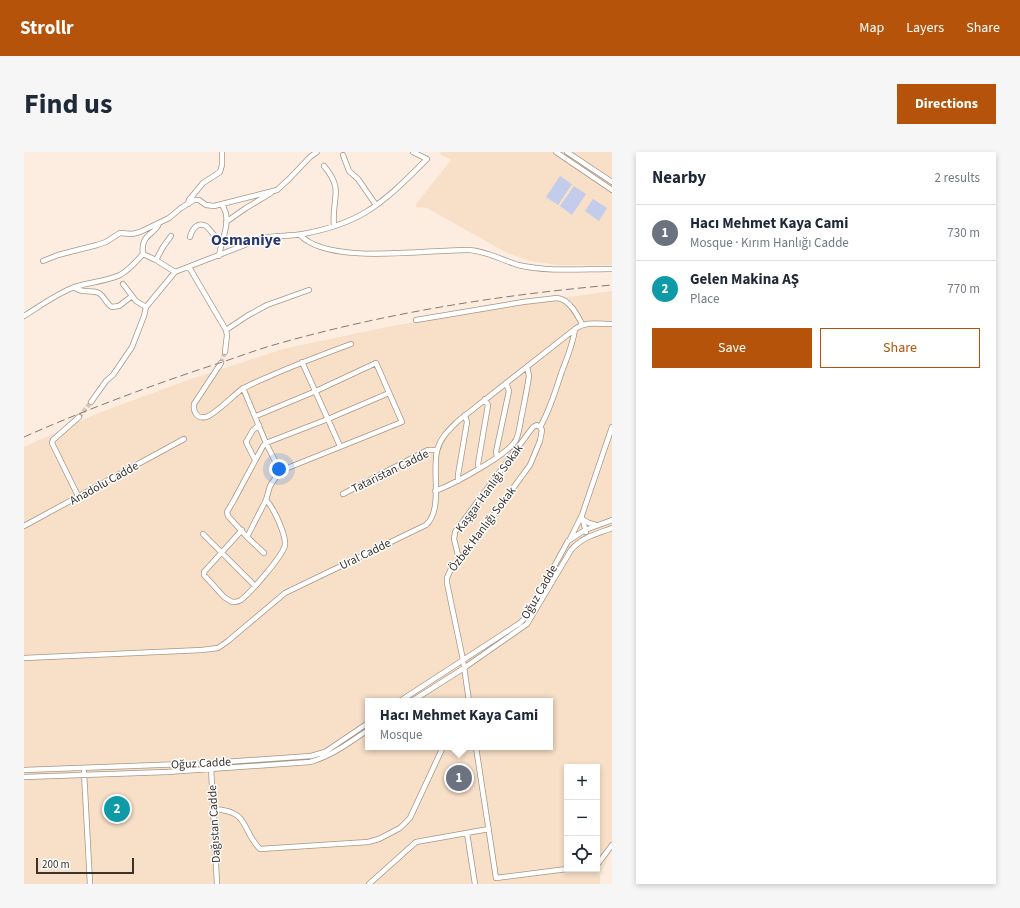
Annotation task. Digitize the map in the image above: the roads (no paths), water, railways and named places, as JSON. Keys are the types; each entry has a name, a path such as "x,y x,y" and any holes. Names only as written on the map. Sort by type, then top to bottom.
{"street":[{"path":"188,204 189,200 203,184 220,172 222,167 222,152"},
{"path":"43,261 58,255 106,242 120,233 135,234 169,218 181,208 197,200 210,206 222,205 278,190 310,157 317,152"},
{"path":"91,402 113,375 132,347 146,307 175,272 266,237 300,235 351,220 389,196 426,159 413,152"},
{"path":"556,152 612,190"},
{"path":"567,152 612,182"},
{"path":"343,155 349,170 358,179 376,205"},
{"path":"324,166 331,175 337,189 333,210 334,226"},
{"path":"226,222 272,192"},
{"path":"219,256 225,235 226,222 225,212 222,205"},
{"path":"24,316 54,297 74,287 115,277 133,266 143,254 142,248 145,240 157,227 158,223"},
{"path":"190,237 196,226 202,225 207,227 215,238 222,244"},
{"path":"300,235 306,241 313,244 339,251 384,255 470,250 518,264 538,268 612,269"},
{"path":"156,260 163,247 172,236"},
{"path":"143,254 175,272"},
{"path":"189,267 226,330 227,335 225,352"},
{"path":"123,284 136,301 146,307"},
{"path":"74,287 80,291 92,291 99,294 112,307 119,306 132,296"},
{"path":"226,330 267,305 309,290"},
{"path":"416,320 523,302 561,298 567,302 582,324 612,324"},
{"name":"Ural Cadde","path":"24,658 218,648 285,593 426,525 432,520 435,502 437,450 445,433 465,415 582,324"},
{"path":"540,427 548,414 574,338 575,329"},
{"path":"221,364 196,399 193,410 195,414 200,417 205,418 212,415 225,402 243,388 302,362 351,344"},
{"path":"302,362 340,446"},
{"path":"247,537 266,500 270,486 280,470 402,422 376,363 316,391 256,416"},
{"path":"435,491 447,487 479,468 512,444 518,436 529,376 527,367"},
{"path":"497,456 496,452 509,391 506,383"},
{"path":"243,388 266,443 280,470"},
{"path":"264,553 228,516 227,512 239,492 254,460 266,443 389,393"},
{"path":"479,468 478,464 488,405 485,400"},
{"path":"458,481 467,422 465,415"},
{"path":"78,496 52,443 53,440 79,417"},
{"path":"254,460 246,442 253,430 259,425"},
{"name":"Kaşgar Hanlığı Sokak","path":"459,559 454,540 455,532 533,427 537,425 540,427"},
{"path":"568,541 582,517 612,426"},
{"name":"Özbek Hanlığı Sokak","path":"469,698 463,660 447,581 450,572 459,559 530,465 540,441 542,430 540,427"},
{"name":"Anadolu Cadde","path":"24,526 184,439"},
{"name":"Tataristan Cadde","path":"343,494 428,450 437,450"},
{"path":"242,530 204,571 204,574 224,597 230,601 239,601 255,586 285,546 281,527 272,507 266,500"},
{"path":"582,517 589,523 598,525"},
{"path":"582,517 588,537"},
{"name":"Oğuz Cadde","path":"405,698 526,618 568,541 585,530 612,520"},
{"name":"Oğuz Cadde","path":"417,698 464,668 527,624 576,544 588,537 612,528"},
{"path":"203,534 255,586"},
{"name":"Oğuz Cadde","path":"24,770 211,763 311,756 325,752 365,725"},
{"name":"Oğuz Cadde","path":"24,777 212,769 316,760 322,759 365,732"},
{"path":"213,809 228,812 240,818 255,844 260,849 376,841 400,828 410,818 442,750"},
{"path":"476,750 496,878 564,869"},
{"name":"Dağıstan Cadde","path":"211,763 217,884"},
{"path":"84,768 90,884"},
{"path":"369,884 416,842 489,830"},
{"path":"466,833 475,884"},
{"path":"600,861 610,849 612,844"}],"tunnel":[{"path":"221,363 225,352"},
{"path":"79,417 91,402"}],"railway":[{"path":"24,437 93,408 163,382 260,349 318,333 401,314 485,300 612,285"}],"place":[{"name":"Hacı Mehmet Kaya Cami","path":"459,778"},
{"name":"Gelen Makina AŞ","path":"117,809"}],"district":[{"name":"Osmaniye","path":"246,239"}]}
